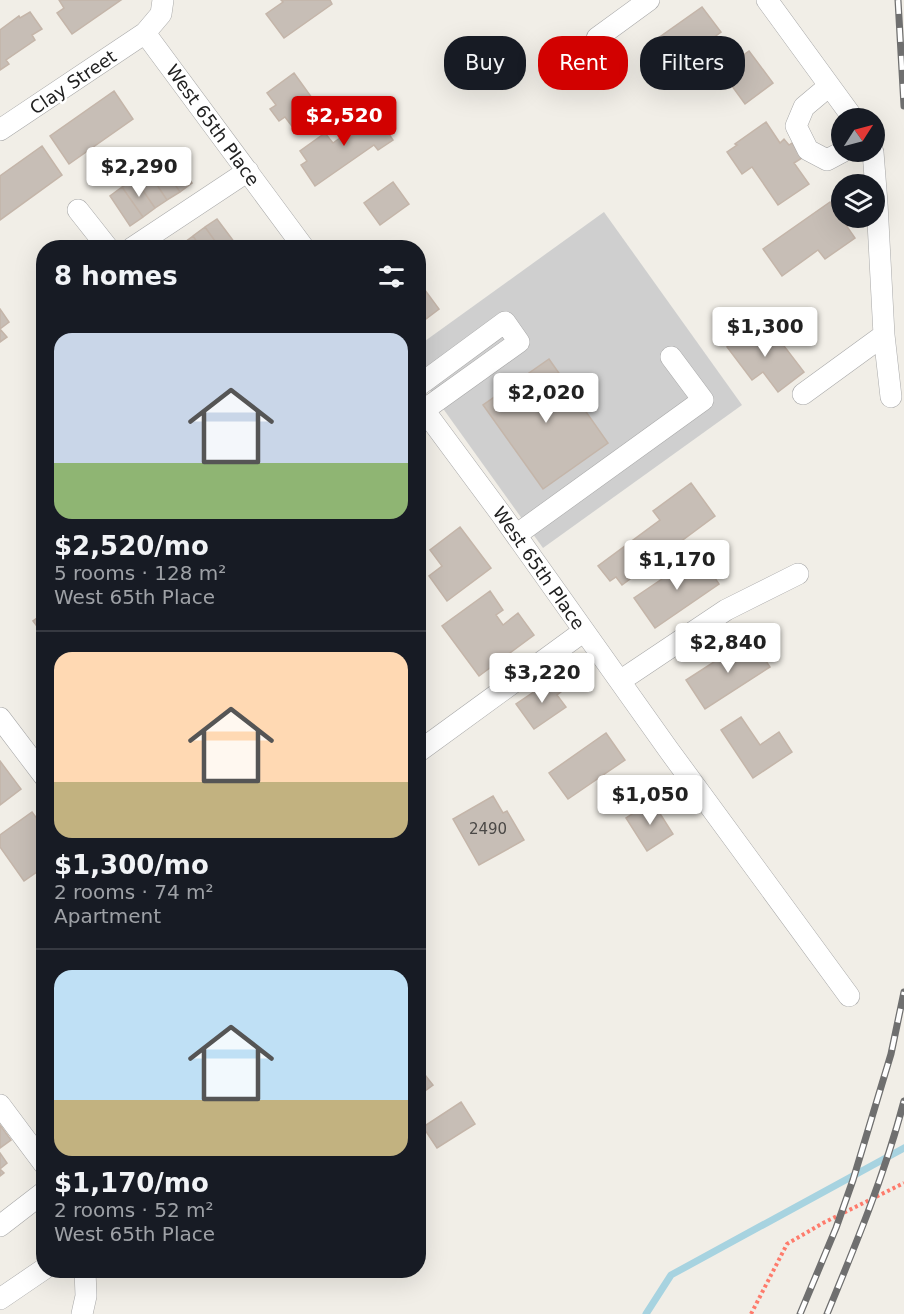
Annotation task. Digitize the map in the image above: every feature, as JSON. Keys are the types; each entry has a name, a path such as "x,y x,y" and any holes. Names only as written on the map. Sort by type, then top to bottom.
{"street":[{"path":"600,36 649,0"},
{"path":"767,0 846,108"},
{"path":"146,33 161,14 164,1"},
{"name":"Clay Street","path":"0,130 146,33"},
{"name":"West 65th Place","path":"146,33 298,240"},
{"path":"829,86 804,107 796,126 808,150 827,160 831,158"},
{"path":"874,162 884,334 891,397"},
{"path":"144,240 248,171"},
{"path":"78,210 102,240"},
{"path":"426,404 448,393 519,342 505,322 426,380 448,393"},
{"path":"803,394 884,334"},
{"path":"516,535 703,400 671,357"},
{"name":"West 65th Place","path":"426,413 849,996"},
{"path":"620,681 726,610 798,574"},
{"path":"426,746 584,631"},
{"path":"0,718 36,765"},
{"path":"0,1105 36,1153"},
{"path":"0,1226 36,1198"},
{"path":"0,1299 36,1274"},
{"path":"82,1314 86,1296 85,1278"}],"path":[{"path":"751,1314 787,1244 823,1223 904,1183"}],"shaded area":[{"path":"604,212 742,405 543,548 426,385 426,340"}],"building":[{"path":"59,0 121,0 72,34 57,13 64,8"},
{"path":"281,0 330,0 332,4 284,38 266,14 283,2"},
{"path":"702,7 721,32 716,36 661,36"},
{"path":"30,12 42,29 32,35 35,40 6,60 9,64 0,70 0,30 19,16 20,18"},
{"path":"749,51 773,83 745,104 735,90 745,90 745,54"},
{"path":"294,73 320,109 294,129 285,117 279,121 270,109 276,105 267,93"},
{"path":"114,91 133,119 69,164 50,136"},
{"path":"372,109 393,140 378,150 374,145 315,186 301,165 307,161 300,151 325,133 333,143 348,132 344,128"},
{"path":"766,122 780,143 784,139 789,145 792,143 802,158 794,163 809,184 778,205 752,167 742,174 727,152"},
{"path":"42,146 62,175 0,220 0,176"},
{"path":"172,153 192,183 180,192 160,162"},
{"path":"160,162 180,192 167,200 147,170"},
{"path":"147,170 167,200 155,208 135,179"},
{"path":"135,179 155,208 143,217 122,187"},
{"path":"393,182 409,204 380,225 364,203"},
{"path":"122,187 143,217 130,226 110,196"},
{"path":"830,202 831,228 848,228 855,238 825,259 818,250 782,276 763,249"},
{"path":"217,219 233,240 214,240 205,227"},
{"path":"205,227 214,240 196,240 193,236"},
{"path":"426,291 439,309 426,319"},
{"path":"0,309 9,322 0,329"},
{"path":"759,322 777,345 781,342 804,372 778,392 763,372 752,380 727,347"},
{"path":"0,329 7,337 0,342"},
{"path":"549,359 608,443 543,489 483,405"},
{"path":"691,483 715,516 622,585 616,577 610,581 598,566 660,520 653,511"},
{"path":"460,527 491,568 447,601 429,576 442,566 430,550"},
{"path":"699,554 719,584 655,628 634,598"},
{"path":"490,591 503,610 496,615 503,625 518,613 534,635 479,676 442,626"},
{"path":"751,638 770,667 705,709 686,680"},
{"path":"553,679 562,691 557,695 566,707 534,729 516,704"},
{"path":"741,717 760,745 779,732 792,752 753,778 721,730"},
{"path":"606,733 625,760 568,799 549,773"},
{"path":"0,761 21,789 0,805"},
{"path":"493,796 503,813 507,811 524,840 479,865 453,819"},
{"path":"652,801 673,834 647,851 626,818"},
{"path":"32,812 36,817 36,873 24,881 0,847 0,835"},
{"path":"426,1076 433,1085 426,1090"},
{"path":"461,1102 475,1124 437,1148 426,1132 426,1125"},
{"path":"0,1125 11,1140 0,1148"},
{"path":"0,1153 7,1163 0,1169"}],"waterway":[{"path":"646,1314 671,1275 904,1148"}],"railway":[{"path":"898,0 904,106"},
{"path":"800,1314 836,1228 853,1180 891,1054 904,992"},
{"path":"827,1314 879,1182 904,1101"}]}
